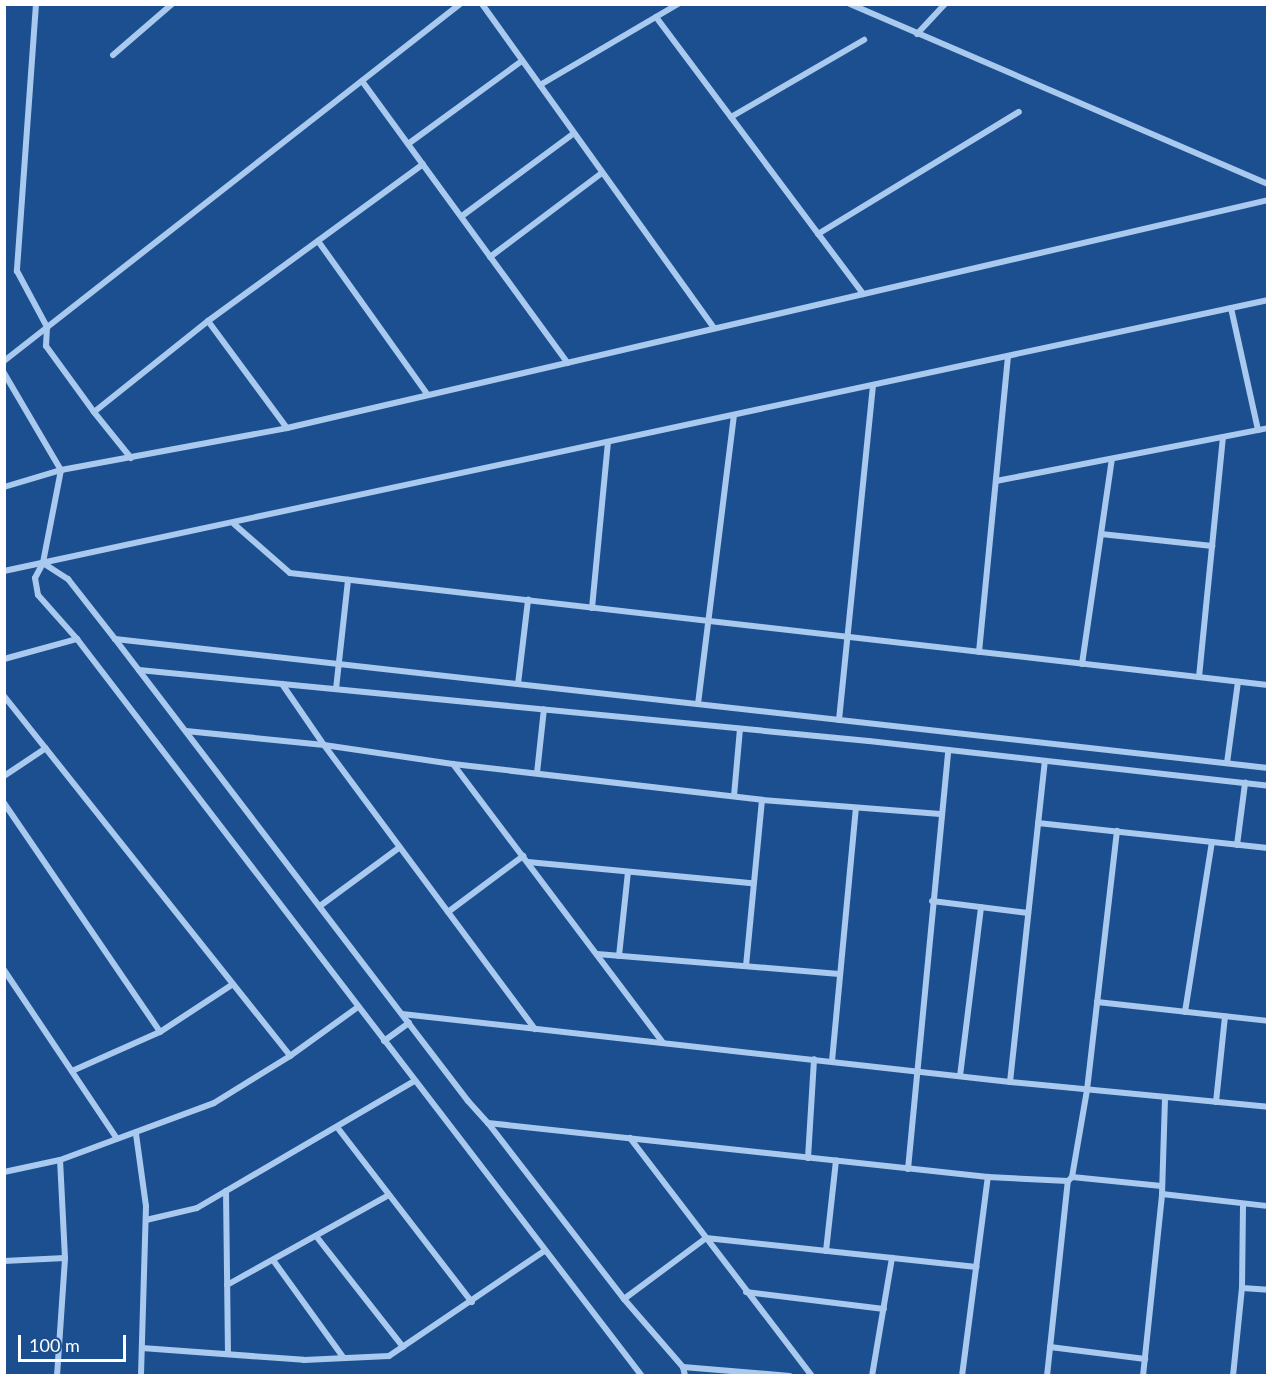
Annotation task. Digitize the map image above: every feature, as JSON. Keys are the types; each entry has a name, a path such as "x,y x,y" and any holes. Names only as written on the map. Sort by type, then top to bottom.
{"street":[{"path":"36,4 17,271 47,327 46,346 131,458"},
{"path":"112,55 172,4"},
{"path":"4,361 460,4"},
{"path":"482,4 714,328"},
{"path":"540,86 678,4"},
{"path":"850,4 1268,184"},
{"path":"917,34 945,4"},
{"path":"656,17 863,294"},
{"path":"731,117 864,39"},
{"path":"408,144 522,60"},
{"path":"362,81 568,363"},
{"path":"818,234 1019,112"},
{"path":"462,216 574,133"},
{"path":"94,412 208,321 423,164"},
{"path":"490,257 602,173"},
{"path":"4,487 61,470 287,428 1268,200"},
{"path":"1257,202 1268,207"},
{"path":"318,241 428,395"},
{"path":"4,571 234,524 1268,300"},
{"path":"1232,308 1258,430"},
{"path":"208,321 287,428"},
{"path":"979,652 1008,356"},
{"path":"4,373 61,470 43,563 35,578 38,596 77,639 642,1376"},
{"path":"839,720 873,386"},
{"path":"698,704 734,416"},
{"path":"996,481 1268,428"},
{"path":"1199,678 1223,437"},
{"path":"592,608 608,443"},
{"path":"1082,664 1112,459"},
{"path":"234,524 290,573 1268,685"},
{"path":"1101,534 1212,546"},
{"path":"43,563 68,579 624,1299 682,1367 685,1376"},
{"path":"336,689 348,580"},
{"path":"518,684 528,600"},
{"path":"4,659 77,639"},
{"path":"115,639 1268,768"},
{"path":"139,670 948,750 1268,786"},
{"path":"1227,763 1238,682"},
{"path":"282,684 324,745 535,1029"},
{"path":"4,696 290,1056"},
{"path":"537,773 544,709"},
{"path":"734,796 740,729"},
{"path":"186,731 324,745 453,764 762,800 940,814"},
{"path":"4,776 46,748"},
{"path":"908,1169 940,814 948,750"},
{"path":"1010,1082 1045,761"},
{"path":"453,764 663,1043"},
{"path":"1237,845 1245,783"},
{"path":"746,966 752,883 762,800"},
{"path":"4,803 160,1032"},
{"path":"832,1061 856,809"},
{"path":"1038,823 1268,848"},
{"path":"1047,1376 1070,1179 1087,1090 1117,831"},
{"path":"1185,1012 1212,842"},
{"path":"320,906 400,847"},
{"path":"448,912 523,856"},
{"path":"528,862 752,883"},
{"path":"619,956 628,872"},
{"path":"932,901 1028,913"},
{"path":"960,1076 981,907"},
{"path":"597,954 839,974"},
{"path":"4,970 117,1139"},
{"path":"72,1071 160,1032 232,984"},
{"path":"1097,1002 1268,1021"},
{"path":"4,1172 60,1160 136,1134 214,1103 290,1056 358,1007"},
{"path":"402,1014 1010,1082 1268,1107"},
{"path":"1216,1102 1225,1016"},
{"path":"384,1041 409,1023"},
{"path":"808,1158 814,1059"},
{"path":"146,1220 197,1208 414,1081"},
{"path":"1143,1376 1162,1190 1165,1097"},
{"path":"488,1123 988,1177 1070,1179 1268,1206"},
{"path":"337,1127 472,1302"},
{"path":"136,1134 147,1206 141,1376"},
{"path":"630,1138 812,1376"},
{"path":"57,1376 64,1258 60,1160"},
{"path":"826,1251 836,1161"},
{"path":"962,1376 988,1177"},
{"path":"226,1191 228,1354"},
{"path":"227,1285 389,1195"},
{"path":"1233,1376 1242,1288 1244,1204"},
{"path":"316,1236 403,1347"},
{"path":"624,1299 706,1238 976,1267"},
{"path":"142,1347 304,1360 389,1356 472,1302 544,1251"},
{"path":"4,1261 64,1258"},
{"path":"872,1376 892,1258"},
{"path":"273,1260 343,1358"},
{"path":"1242,1288 1268,1290"},
{"path":"746,1292 884,1309"},
{"path":"1050,1347 1145,1359"},
{"path":"682,1367 790,1376"}]}
